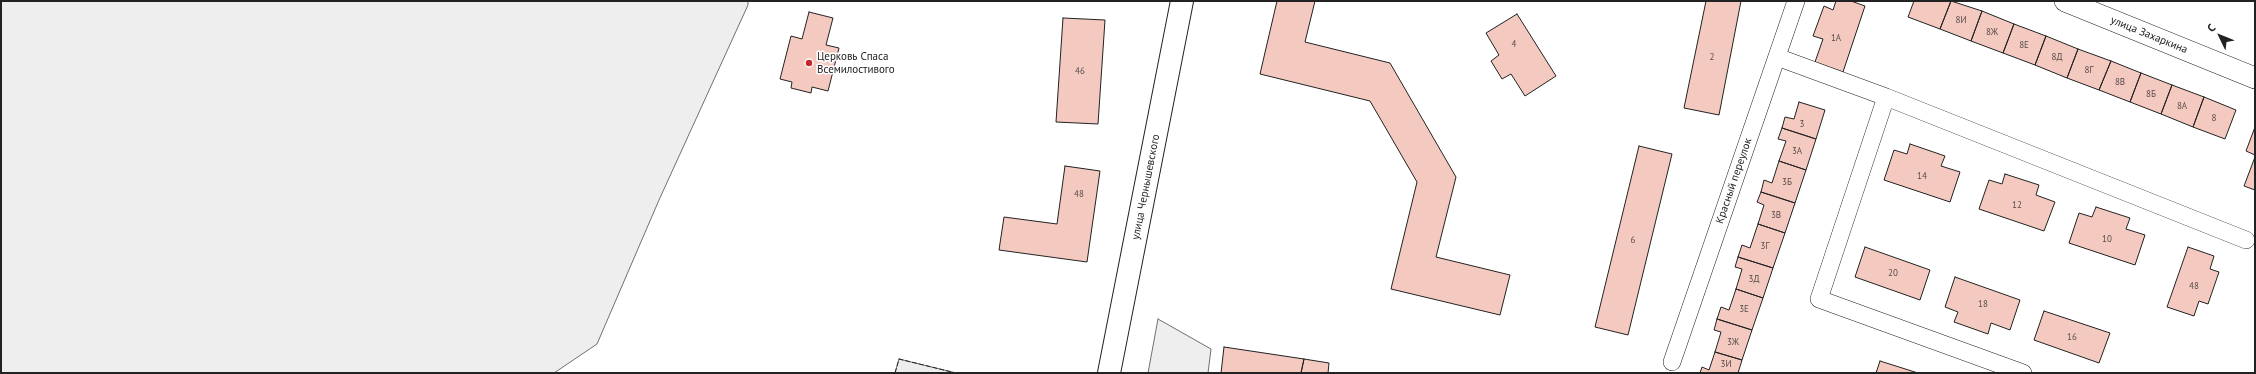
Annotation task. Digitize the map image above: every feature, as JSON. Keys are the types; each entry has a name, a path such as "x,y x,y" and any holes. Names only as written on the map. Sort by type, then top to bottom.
{"main road":[{"name":"улица Чернышевского","path":"1109,373 1182,1"}],"street":[{"name":"Красный переулок","path":"1672,362 1796,1"},
{"name":"улица Захаркина","path":"2071,2 2255,78"},
{"path":"1777,57 1886,97 2246,240"},
{"path":"1886,97 1819,300 2023,373"}],"shaded area":[{"path":"1,1 748,1 748,5 659,200 597,344 554,373 1,373"},
{"path":"1158,319 1211,349 1208,373 1148,373"},
{"path":"899,359 956,373 895,373"}],"building":[{"path":"1277,1 1315,1 1305,42 1390,63 1456,177 1436,257 1510,275 1500,315 1391,289 1417,182 1370,101 1260,74"},
{"path":"1706,1 1741,1 1719,115 1684,108"},
{"path":"1836,1 1851,1 1865,6 1843,72 1815,62 1823,39 1813,36 1824,6 1833,10"},
{"path":"1914,1 1951,1 1940,29 1908,17"},
{"path":"1951,1 1982,11 1971,41 1940,29"},
{"path":"1982,11 2014,24 2003,53 1971,41"},
{"name":"Церковь Спаса Всемилостивого","path":"809,12 833,18 826,45 839,48 828,91 812,87 811,93 791,88 792,82 780,79 791,36 802,39"},
{"path":"1517,14 1556,76 1525,96 1511,74 1502,79 1491,61 1499,55 1486,33"},
{"path":"1063,18 1105,20 1098,124 1056,122"},
{"path":"2014,24 2046,36 2035,65 2003,53"},
{"path":"2046,36 2078,49 2067,78 2035,65"},
{"path":"2078,49 2111,61 2099,90 2067,78"},
{"path":"2111,61 2141,73 2130,102 2099,90"},
{"path":"2141,73 2172,85 2161,114 2130,102"},
{"path":"2172,85 2204,97 2193,127 2161,114"},
{"path":"2204,97 2236,110 2225,139 2193,127"},
{"path":"1799,102 1825,110 1816,139 1782,128 1785,117 1794,119"},
{"path":"2255,127 2255,155 2246,151"},
{"path":"1782,128 1816,139 1806,170 1779,161 1786,141 1778,139"},
{"path":"1910,144 1945,156 1941,166 1960,172 1950,202 1884,180 1894,150 1907,154"},
{"path":"1639,146 1672,154 1628,335 1595,327"},
{"path":"2255,157 2255,190 2244,186"},
{"path":"1779,161 1806,170 1795,203 1761,192 1764,180 1772,183"},
{"path":"1065,166 1100,171 1087,262 999,250 1004,217 1057,224"},
{"path":"2005,174 2039,185 2036,195 2055,202 2044,231 1979,209 1989,180 2002,184"},
{"path":"1761,192 1795,203 1785,233 1758,224 1764,205 1757,202"},
{"path":"2096,207 2130,218 2126,229 2145,235 2135,265 2069,243 2079,213 2092,217"},
{"path":"1758,224 1785,233 1773,268 1738,257 1742,245 1750,248"},
{"path":"1865,247 1930,270 1920,300 1855,277"},
{"path":"2188,247 2214,256 2210,269 2219,272 2208,304 2199,301 2194,316 2167,307"},
{"path":"1738,257 1773,268 1763,298 1736,289 1742,269 1735,267"},
{"path":"1955,277 2020,300 2010,330 1991,323 1988,334 1954,322 1958,312 1945,307"},
{"path":"1736,289 1763,298 1752,330 1717,319 1721,307 1729,310"},
{"path":"2044,311 2110,333 2099,363 2034,340"},
{"path":"1717,319 1752,330 1742,360 1715,352 1721,332 1714,330"},
{"path":"1224,347 1304,359 1301,373 1221,373"},
{"path":"1715,352 1742,360 1738,373 1700,373 1702,367 1709,370"},
{"path":"1304,359 1329,363 1328,373 1301,373"},
{"path":"1880,361 1918,373 1876,373"}],"fence":[{"path":"895,373 899,359 956,373"}],"place":[{"name":"Церковь Спаса Всемилостивого","path":"809,63"}]}
